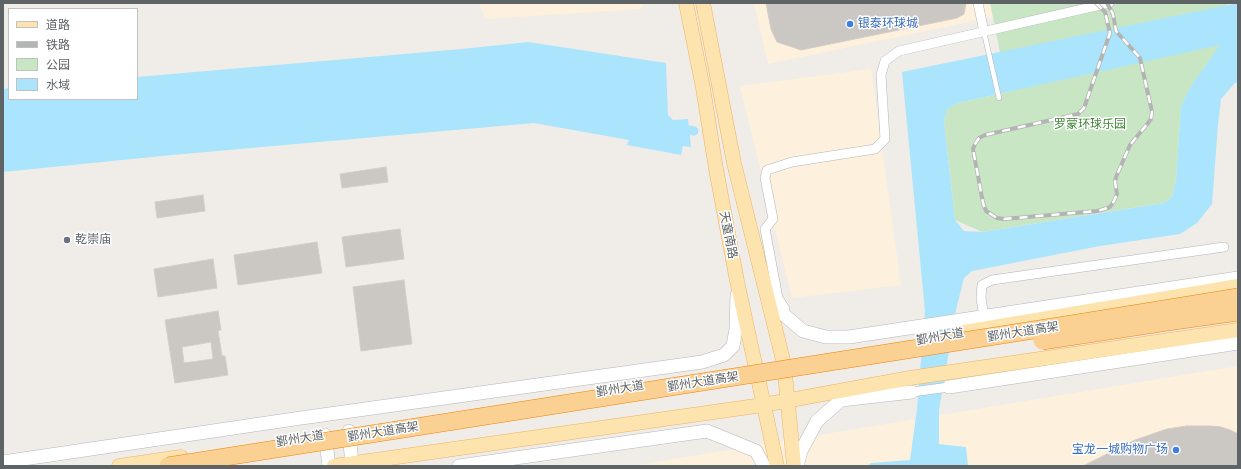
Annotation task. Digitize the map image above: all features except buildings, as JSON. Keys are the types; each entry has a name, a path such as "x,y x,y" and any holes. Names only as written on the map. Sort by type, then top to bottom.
{"highway":[{"name":"鄞州大道高架","path":"168,466 1238,297"},
{"name":"鄞州大道高架","path":"229,466 1238,312"}],"main road":[{"name":"天童南路","path":"686,3 703,88 716,169 737,281 777,466"},
{"path":"703,3 744,209 763,276 784,364 795,466"},
{"name":"鄞州大道","path":"119,466 756,367 784,364 909,342 960,327 1238,286"},
{"path":"334,466 352,465 763,405 910,378 954,373 1238,330"}],"street":[{"path":"978,3 984,32"},
{"path":"793,322 778,298 765,229 773,219 765,178 768,170 792,162 875,149 885,140 881,75 885,60 899,51 1109,3"},
{"path":"984,317 981,298 982,285 992,280 1224,247"},
{"path":"763,276 767,295 783,314 803,331 826,337 849,338 917,328 960,327 984,317 1238,278"},
{"name":"鄞州大道","path":"3,462 302,418 702,362 724,355 733,346 736,329 737,281"},
{"path":"795,466 800,451 817,421 841,400 950,387 1238,342"},
{"path":"349,431 352,465"},
{"path":"459,466 707,432 756,451 764,466"},
{"path":"325,435 329,466"}],"lane":[{"path":"984,32 1000,98"}],"shaded area":[{"path":"479,3 645,3 641,9 485,19"},
{"name":"银泰环球城","path":"754,3 990,3 993,17 768,64"},
{"path":"871,69 901,285 792,298 740,86"},
{"path":"1238,366 1238,466 631,466"}],"green space":[{"name":"罗蒙环球乐园","path":"990,3 1227,3 1221,45 1203,69 1181,106 1176,180 1172,197 1164,203 982,232 955,220 944,122 947,109 958,103 1008,92"}],"water":[{"path":"1238,3 1238,82 1235,83 1221,99 1212,204 1197,223 1180,234 1100,246 972,271 964,278 956,310 939,410 939,444 966,447 968,466 867,466 871,463 910,460 917,409 925,311 902,72","holes":["1220,45 1191,86 1181,106 1176,180 1172,197 1164,203 982,232 964,231 955,220 944,122 947,109 958,103"]},
{"path":"528,42 666,63 668,115 673,120 688,119 691,147 683,146 681,155 627,145 629,140 534,123 172,155 3,172 3,89 8,88 8,100 138,100 138,77"}],"waterway":[{"path":"678,128 694,131"}],"railway":[{"path":"1096,3 1105,12 1110,33 1084,108 1078,114 985,135 979,138 975,144 973,149 983,203 986,211 997,218 1004,219 1097,211 1110,207 1114,201 1117,194 1115,182 1116,177 1130,145 1151,119 1152,112 1140,58 1116,31 1113,14 1107,3"}],"place":[{"name":"银泰环球城","path":"850,24"},
{"name":"乾崇庙","path":"67,240"},
{"name":"宝龙一城购物广场","path":"1176,450"}]}
